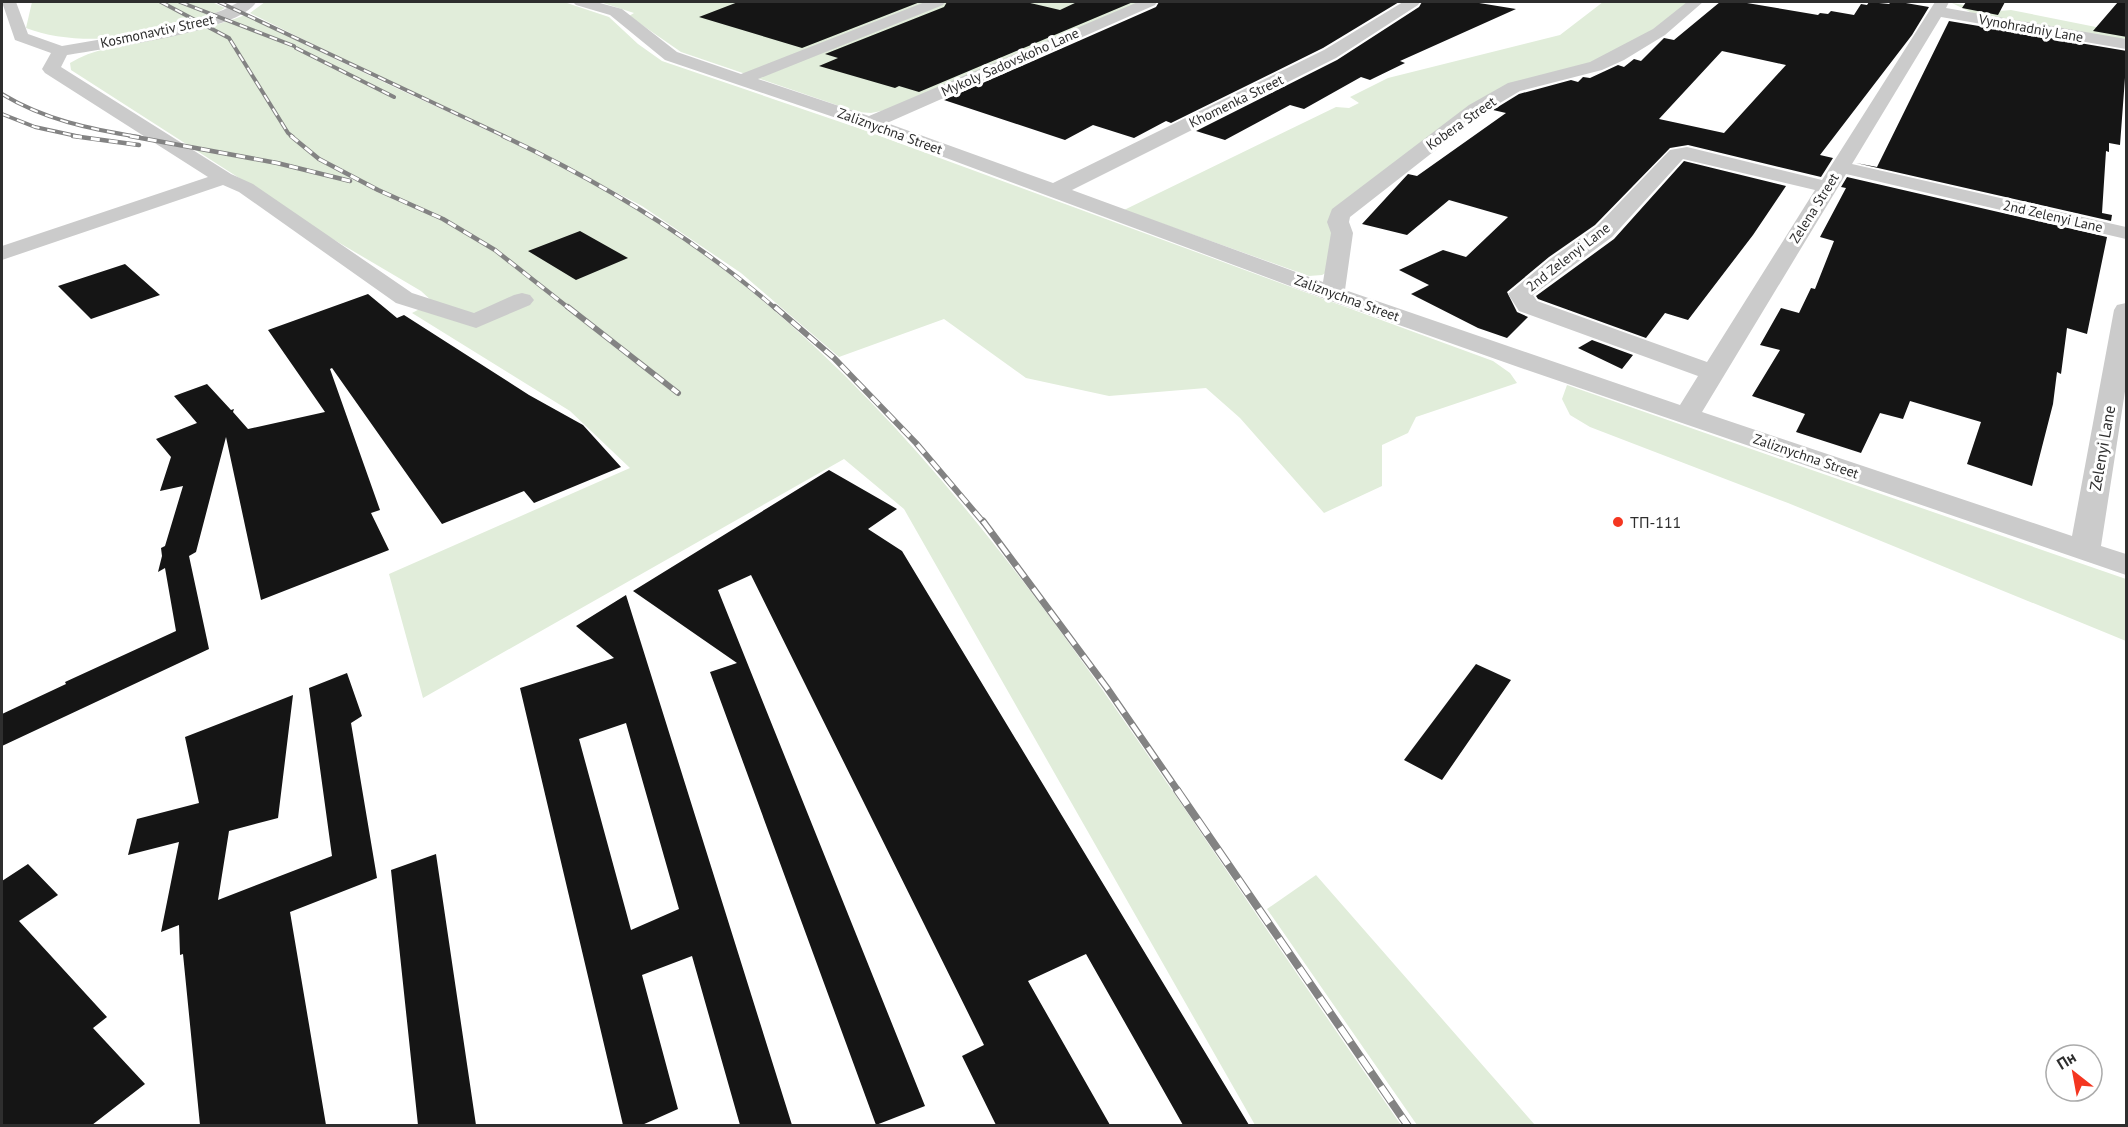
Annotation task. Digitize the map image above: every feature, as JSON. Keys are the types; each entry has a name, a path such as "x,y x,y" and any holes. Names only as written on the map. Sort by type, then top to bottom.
{"street":[{"path":"9,2 21,37 61,51 51,69 224,178 246,188 404,298 476,321 522,300"},
{"name":"Kosmonavtiv Street","path":"61,51 204,23 228,15 249,2"},
{"name":"Zaliznychna Street","path":"581,2 616,12 671,56 870,123 1334,294 2127,565"},
{"path":"740,80 938,2"},
{"name":"Mykoly Sadovskoho Lane","path":"870,123 1150,2"},
{"name":"Khomenka Street","path":"1054,191 1330,54 1413,2"},
{"name":"Kobera Street","path":"1334,294 1342,233 1338,222 1341,214 1476,109 1514,87 1596,66 1618,56 1659,32 1696,2"},
{"name":"Vynohradniy Lane","path":"1939,6 2127,44"},
{"name":"Zelena Street","path":"1686,416 1711,372 1939,6"},
{"name":"2nd Zelenyi Lane","path":"1711,372 1528,306 1520,294 1604,232 1677,154 1687,153 1827,187"},
{"name":"2nd Zelenyi Lane","path":"1840,167 2127,233"},
{"path":"2,253 224,178"},
{"name":"Zelenyi Lane","path":"2085,551 2127,310"}],"green space":[{"path":"32,2 212,2 225,8 180,26 127,37 100,39 48,35 26,28"},
{"path":"265,2 564,2 609,17 638,44 662,61 858,128 1493,361 1510,373 1517,383 1416,417 1408,433 1382,445 1382,486 1324,513 1240,418 1206,388 1109,396 1026,378 944,319 839,357 741,273 642,206 526,145 250,13"},
{"path":"600,2 1144,2 935,93 871,113 857,112 681,52 629,16 634,13"},
{"path":"1603,2 1689,2 1652,31 1591,64 1508,85 1334,213 1331,270 1322,275 1309,276 1124,210 1336,107 1349,108 1359,103 1350,97 1388,78 1560,35"},
{"path":"1952,3 2000,11 2011,10 2126,33 2126,42 1978,16"},
{"path":"245,15 518,145 613,194 719,266 797,330 869,400 937,475 1001,553 1121,716 1401,1125 1255,1125 904,509 844,459 423,698 389,574 630,468 570,411 412,313 433,302 421,291 292,215 250,185 71,70 70,63 97,51 221,24"},
{"path":"1567,385 2126,579 2126,641 1788,503 1590,427 1570,415 1562,399"},
{"path":"1316,875 1535,1125 1417,1125 1267,909"}],"building":[{"path":"738,2 920,2 802,48 699,17"},
{"path":"947,2 1026,2 1060,10 1077,2 1133,2 919,92 899,86 895,88 819,66 838,58 825,54 944,7"},
{"path":"1159,2 1399,2 1323,48 1171,123 1166,121 1134,138 1093,125 1065,140 944,100 1156,7"},
{"path":"1422,2 1473,2 1516,9 1400,61 1405,63 1370,80 1361,77 1304,109 1290,105 1225,140 1196,131 1337,60 1419,7"},
{"path":"1720,2 1741,2 1818,15 1828,14 1831,11 1854,15 1861,4 1867,5 1869,2 1889,4 1900,2 1929,7 1912,35 1820,155 1833,158 1821,177 1688,145 1670,148 1595,225 1549,257 1507,292 1517,312 1528,317 1507,338 1478,328 1411,294 1429,285 1399,270 1443,250 1466,257 1508,217 1449,200 1407,235 1362,224 1408,174 1417,176 1506,113 1493,110 1519,94 1571,80 1578,82 1583,77 1590,78 1618,65 1624,67 1634,59 1641,61 1664,38 1674,40","holes":["1722,51 1786,65 1724,133 1659,119"]},
{"path":"1966,2 2005,2 1998,15 1962,8"},
{"path":"2118,2 2127,2 2127,37 2093,31"},
{"path":"1949,21 2127,51 2120,145 2109,143 2109,152 2106,151 2102,213 2112,215 2111,221 1856,163 1877,167"},
{"path":"1684,161 1786,186 1753,235 1688,320 1665,313 1646,338 1538,299 1536,296 1614,239"},
{"path":"1847,177 2107,237 2087,334 2067,328 2061,374 2057,372 2053,404 2032,486 1967,464 1981,422 1910,401 1903,419 1880,413 1861,453 1796,432 1805,414 1752,396 1780,350 1760,345 1781,308 1799,313 1811,288 1815,289 1834,241 1820,237 1846,188 1841,187"},
{"path":"580,231 628,258 576,280 528,251"},
{"path":"125,264 160,295 91,319 58,286"},
{"path":"368,294 397,318 404,315 529,395 583,425 621,467 534,503 524,491 442,524 332,368 330,369 380,510 371,513 389,550 261,600 226,437 196,552 189,556 209,649 2,746 2,714 176,631 165,568 158,572 162,556 161,548 165,546 183,486 160,491 171,457 156,439 197,423 174,396 207,384 231,410 234,409 233,412 248,429 325,412 268,330"},
{"path":"1592,340 1633,355 1622,369 1578,348"},
{"path":"829,470 897,509 868,529 902,551 1249,1125 1183,1125 1086,954 1028,981 1110,1125 996,1125 962,1056 984,1045 751,575 718,590 925,1106 876,1125 710,672 737,663 633,591"},
{"path":"626,595 792,1125 740,1125 692,956 642,975 678,1109 642,1125 623,1125 520,688 614,658 576,626","holes":["626,723 679,909 631,930 579,739"]},
{"path":"1476,664 1511,680 1442,780 1404,760"},
{"path":"347,673 362,716 351,723 377,878 290,912 326,1125 200,1125 183,954 180,955 179,925 161,932 179,842 128,855 137,819 199,803 185,737 293,695 278,818 229,831 218,900 332,856 309,688"},
{"path":"436,854 476,1125 418,1125 391,870"},
{"path":"28,864 58,895 19,921 107,1017 93,1028 145,1084 92,1125 2,1125 2,881"}],"railway":[{"path":"161,2 229,38 288,133 293,137"},
{"path":"180,2 294,46"},
{"path":"219,2 506,137"},
{"path":"296,48 394,97"},
{"path":"2,94 51,117 103,131 139,137"},
{"path":"2,114 35,127 81,137"},
{"path":"73,136 139,145"},
{"path":"130,136 277,163 350,181"},
{"path":"291,136 319,159 378,190 443,219 495,250 570,309"},
{"path":"503,136 575,172 646,213 713,258 776,309"},
{"path":"568,307 678,393"},
{"path":"775,307 834,358 916,443 984,523"},
{"path":"983,521 1107,688 1178,791"},
{"path":"1177,790 1408,1126"}],"place":[{"name":"ТП-111","path":"1618,522"}]}
